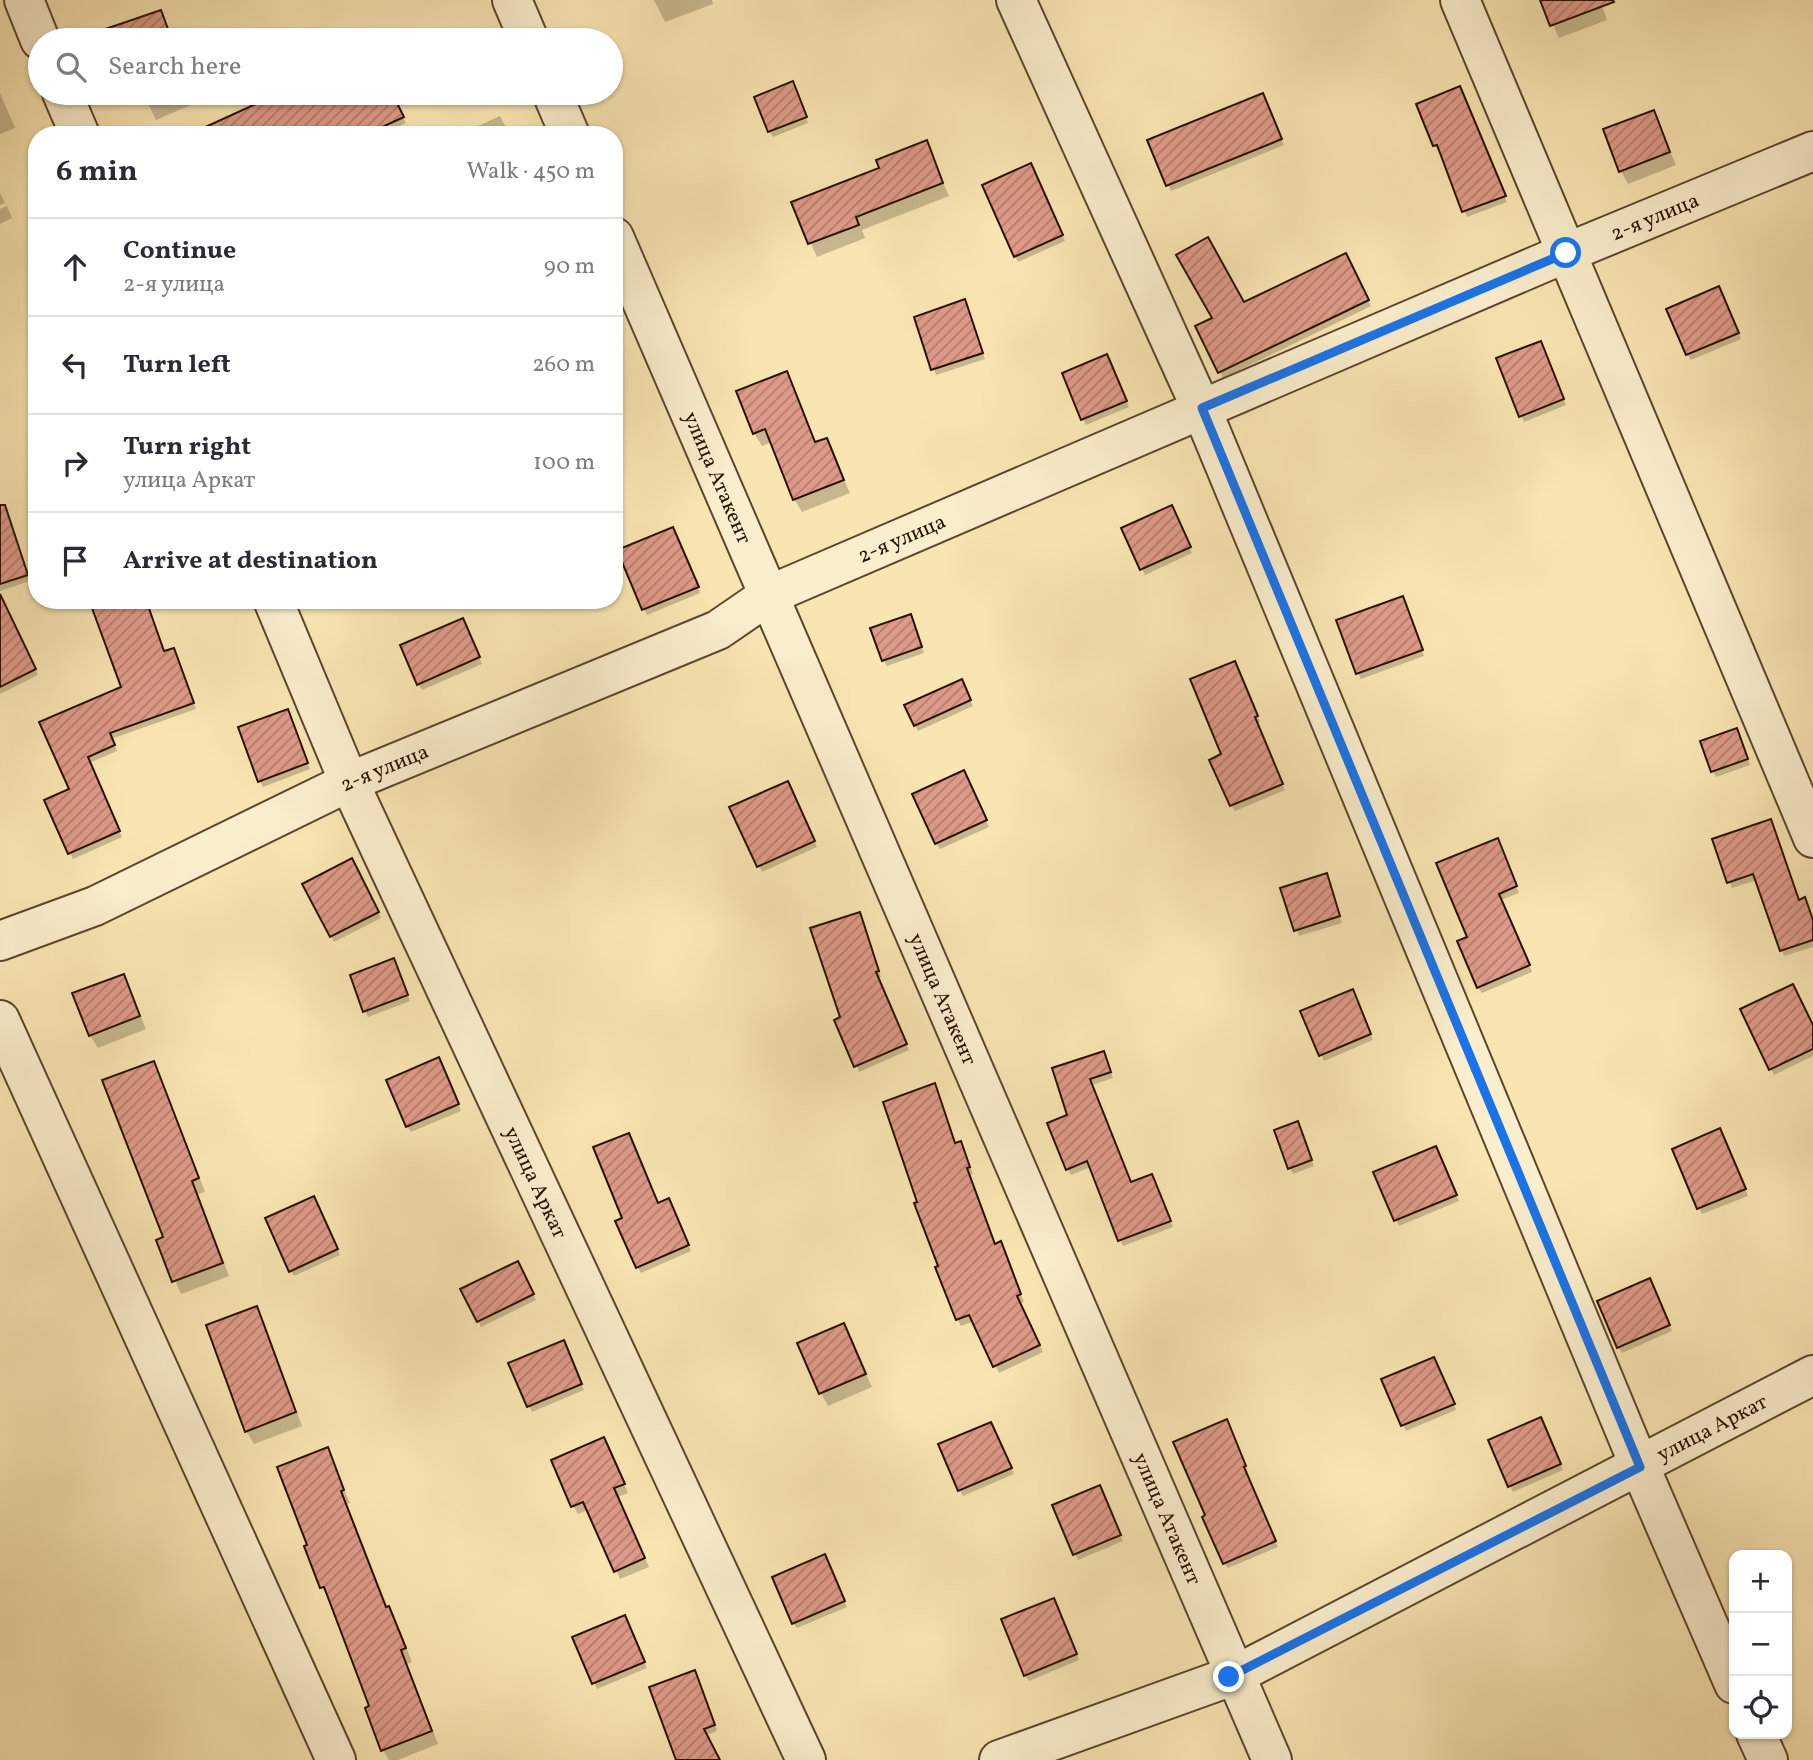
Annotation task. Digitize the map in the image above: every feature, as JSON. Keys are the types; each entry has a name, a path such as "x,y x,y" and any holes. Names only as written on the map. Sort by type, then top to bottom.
{"street":[{"path":"24,0 35,28"},
{"path":"512,0 524,28"},
{"path":"1016,0 1202,408 1640,1467 1731,1676"},
{"path":"1460,0 1813,838"},
{"path":"67,105 76,126"},
{"path":"557,105 566,126"},
{"name":"2-я улица","path":"0,941 95,906 349,782 718,630 769,595 1566,253 1813,152"},
{"name":"улица Атакент","path":"623,258 1272,1760"},
{"name":"улица Аркат","path":"277,609 349,782 806,1760"},
{"path":"0,1020 336,1760"},
{"name":"улица Аркат","path":"999,1760 1235,1675 1813,1375"},
{"path":"1758,1739 1768,1760"}],"building":[{"path":"1540,0 1613,0 1614,2 1550,26"},
{"path":"161,10 168,28 108,28"},
{"path":"793,81 807,117 768,132 754,97"},
{"path":"1460,86 1506,196 1462,212 1437,145 1433,146 1416,104"},
{"path":"1263,93 1282,139 1166,186 1147,140"},
{"path":"254,105 398,105 404,117 384,126 208,126"},
{"path":"1654,110 1670,152 1619,172 1603,129"},
{"path":"927,140 943,183 856,217 859,225 808,244 791,202 879,168 876,160"},
{"path":"1031,163 1063,235 1014,257 982,185"},
{"path":"1208,237 1244,302 1346,253 1369,300 1218,373 1195,326 1212,318 1176,255"},
{"path":"1719,286 1739,333 1686,355 1666,309"},
{"path":"965,299 983,353 931,370 914,317"},
{"path":"1541,341 1564,399 1519,417 1496,358"},
{"path":"1107,354 1127,401 1081,420 1062,373"},
{"path":"787,371 815,442 827,438 844,480 793,500 765,429 753,434 736,391"},
{"path":"0,505 5,505 28,575 0,584"},
{"path":"1172,505 1191,547 1140,570 1121,528"},
{"path":"673,527 699,587 642,610 623,564 623,548"},
{"path":"0,594 36,669 0,687"},
{"path":"1403,596 1423,650 1356,674 1336,620"},
{"path":"92,609 149,609 164,651 174,648 194,703 110,733 115,745 88,757 120,831 68,854 44,800 69,789 39,722 121,687"},
{"path":"911,614 922,647 882,661 870,628"},
{"path":"463,618 480,657 417,685 400,645"},
{"path":"1235,661 1283,784 1230,806 1209,760 1221,754 1190,679"},
{"path":"962,679 971,700 914,726 904,705"},
{"path":"288,709 308,763 258,782 238,727"},
{"path":"1737,728 1748,759 1711,772 1700,741"},
{"path":"964,770 987,820 935,844 912,794"},
{"path":"788,781 815,841 757,867 729,807"},
{"path":"1771,819 1799,900 1805,897 1813,920 1813,940 1780,951 1753,874 1727,883 1712,839"},
{"path":"1498,838 1517,886 1499,894 1530,965 1477,988 1457,941 1467,937 1436,863"},
{"path":"352,858 379,912 330,937 302,884"},
{"path":"1327,873 1340,916 1294,931 1280,888"},
{"path":"860,912 879,971 876,972 907,1044 854,1067 834,1020 840,1017 810,928"},
{"path":"394,958 408,995 363,1012 350,975"},
{"path":"124,974 140,1016 89,1036 72,993"},
{"path":"1793,984 1813,1025 1813,1049 1769,1070 1740,1009"},
{"path":"1353,989 1371,1034 1319,1056 1300,1011"},
{"path":"1104,1051 1111,1072 1090,1079 1131,1182 1152,1174 1171,1221 1118,1241 1087,1161 1066,1170 1047,1123 1067,1115 1052,1068"},
{"path":"439,1057 459,1104 406,1127 386,1080"},
{"path":"154,1061 199,1178 192,1181 223,1263 172,1282 156,1240 163,1237 102,1080"},
{"path":"935,1083 955,1143 961,1141 970,1167 967,1168 995,1244 1001,1241 1021,1294 1017,1296 1040,1345 993,1367 969,1315 956,1320 935,1267 938,1266 914,1203 917,1202 883,1102"},
{"path":"1298,1121 1312,1160 1288,1169 1274,1130"},
{"path":"1720,1128 1746,1189 1697,1209 1672,1149"},
{"path":"629,1133 658,1203 669,1198 689,1245 636,1268 615,1221 622,1218 593,1147"},
{"path":"1436,1146 1457,1195 1394,1221 1373,1172"},
{"path":"314,1196 338,1249 289,1272 265,1218"},
{"path":"518,1261 534,1294 477,1322 460,1289"},
{"path":"1650,1278 1670,1325 1617,1348 1597,1301"},
{"path":"257,1306 296,1412 245,1432 206,1325"},
{"path":"844,1323 866,1374 819,1394 797,1343"},
{"path":"564,1340 582,1384 527,1407 508,1363"},
{"path":"1434,1357 1455,1404 1401,1426 1381,1379"},
{"path":"1541,1417 1561,1464 1508,1487 1488,1440"},
{"path":"1227,1419 1246,1466 1244,1467 1276,1541 1223,1564 1173,1442"},
{"path":"991,1422 1012,1468 958,1491 938,1444"},
{"path":"604,1437 625,1484 614,1488 645,1558 614,1572 583,1502 571,1507 551,1460"},
{"path":"328,1447 344,1490 341,1491 386,1607 389,1606 406,1648 401,1650 432,1731 381,1751 365,1708 369,1706 324,1587 320,1588 304,1546 307,1545 277,1467"},
{"path":"1100,1485 1121,1535 1073,1555 1052,1505"},
{"path":"825,1554 845,1601 792,1624 772,1577"},
{"path":"1054,1598 1077,1654 1024,1676 1001,1619"},
{"path":"625,1615 645,1662 592,1684 572,1637"},
{"path":"695,1670 715,1725 704,1729 720,1760 676,1760 649,1687"}],"route":[{"path":"1229,1677 1640,1467 1202,408 1566,253"}]}
